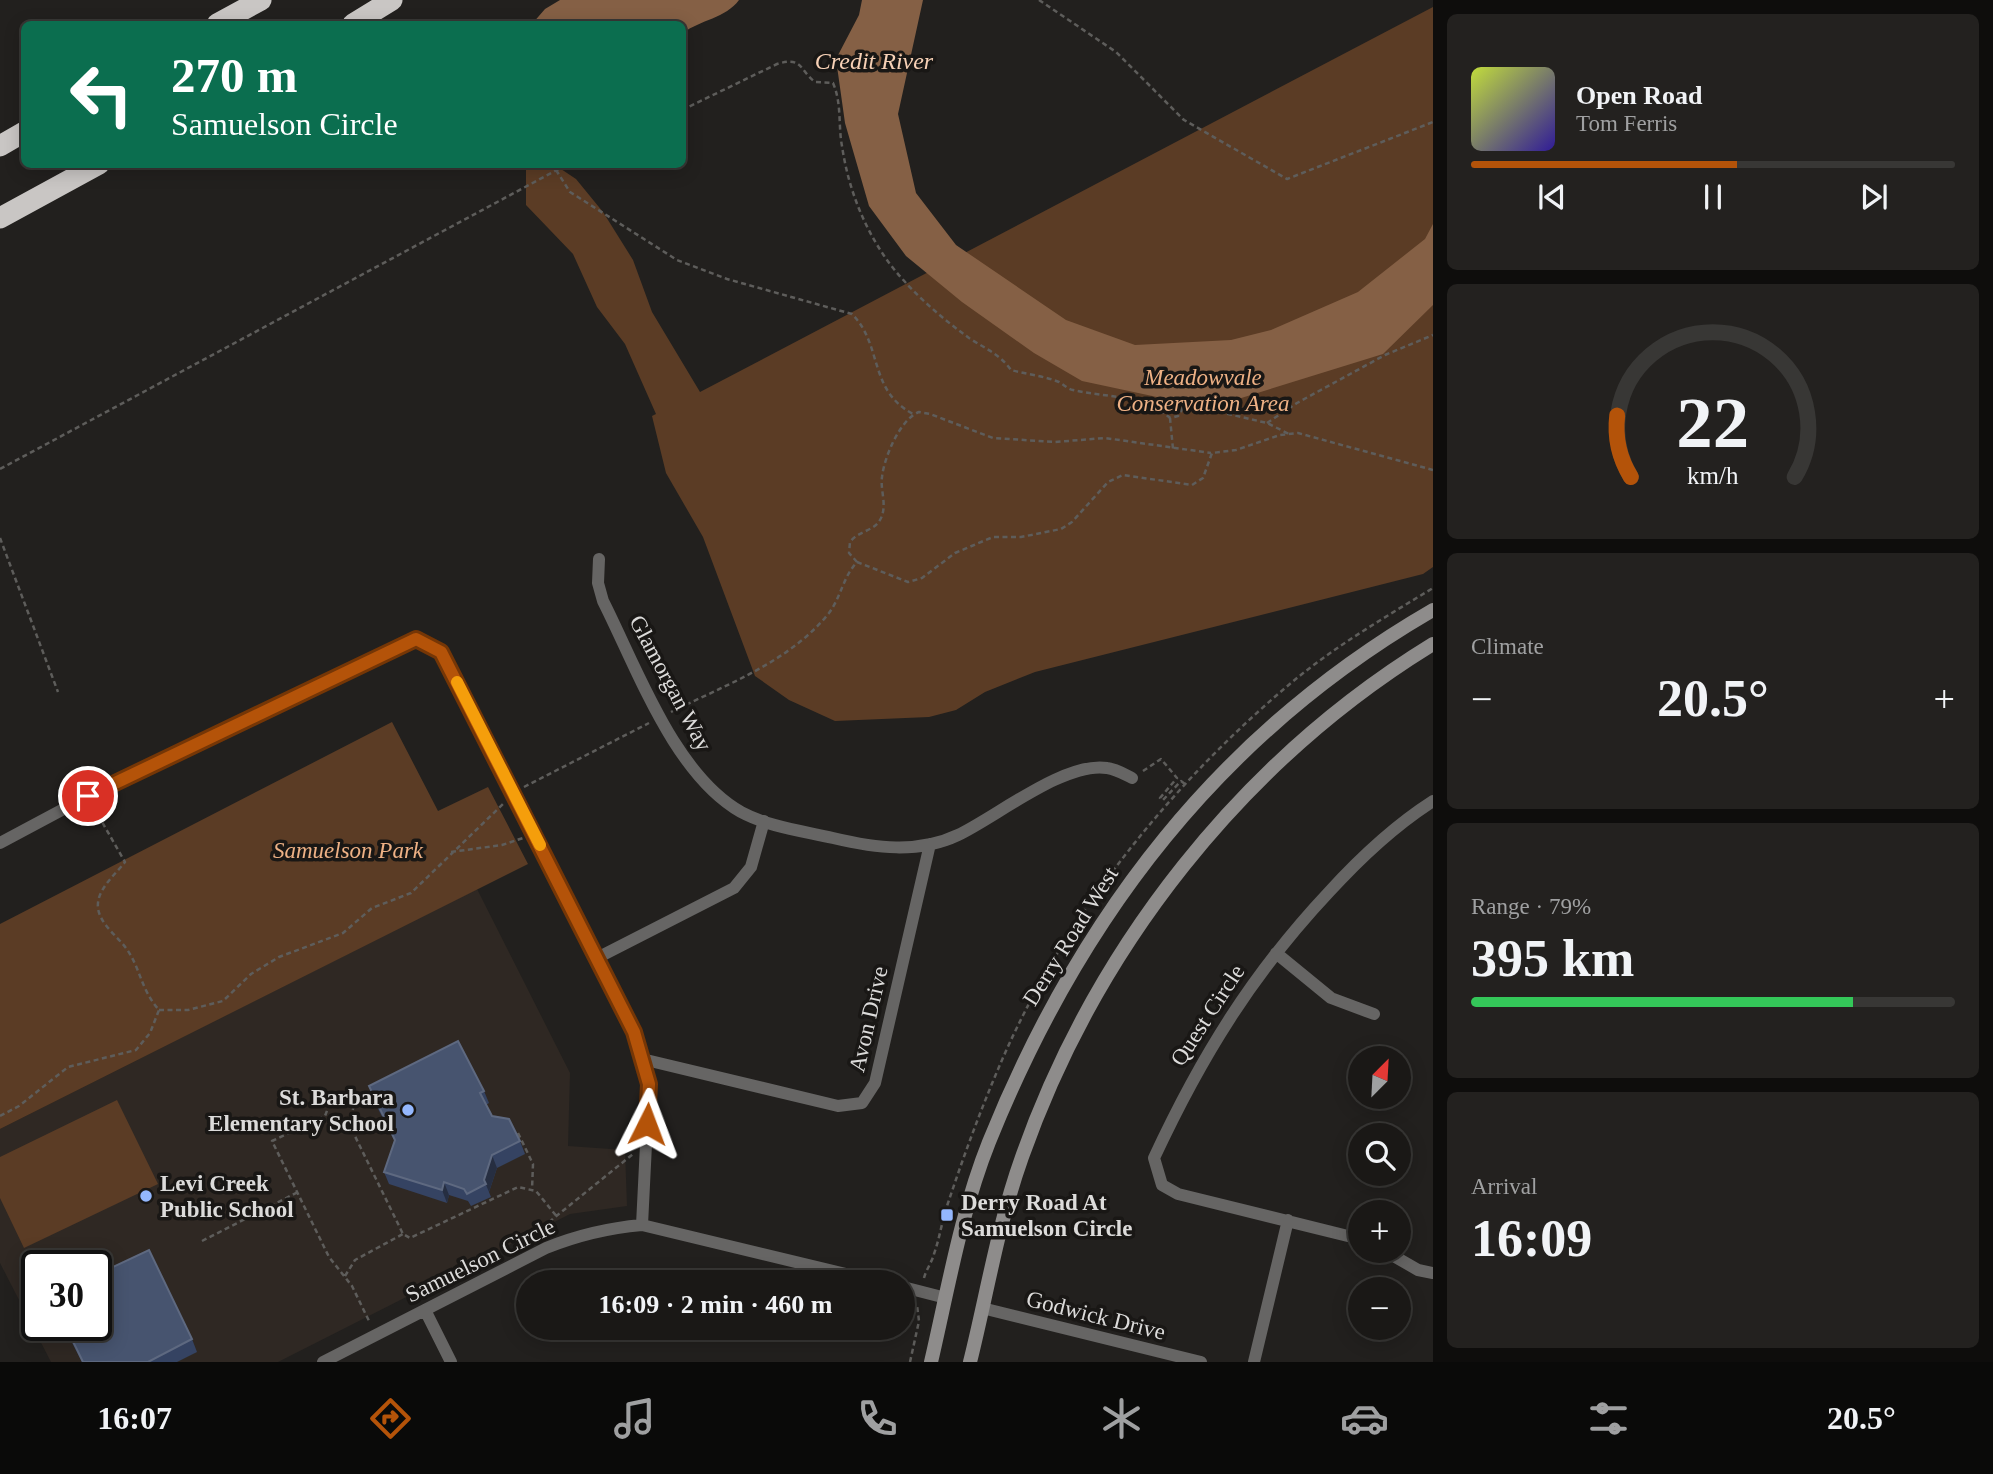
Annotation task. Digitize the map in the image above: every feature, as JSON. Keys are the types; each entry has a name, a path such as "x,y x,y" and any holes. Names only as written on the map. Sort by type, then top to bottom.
{"highway":[{"path":"222,21 261,0"},
{"path":"358,21 392,0"},
{"path":"0,146 21,134"},
{"path":"0,218 92,168"}],"main road":[{"name":"Derry Road West","path":"931,1362 971,1196 988,1143 1042,1024 1084,948 1129,881 1195,802 1282,714 1377,642 1433,610"},
{"path":"970,1362 1002,1220 1022,1156 1070,1040 1110,969 1154,902 1216,829 1299,741 1389,671 1433,643"}],"street":[{"name":"Glamorgan Way","path":"598,559 598,583 603,601 676,746 696,775 713,792 742,812 764,821 869,846 893,848 930,844 957,836 1036,788 1061,778 1106,767 1132,778"},
{"path":"0,843 88,796 416,639 441,652 634,1032 649,1084 642,1225 829,1270"},
{"name":"Quest Circle","path":"1348,1236 1178,1194 1165,1188 1154,1158 1202,1060 1257,975 1359,860 1433,801"},
{"path":"597,958 734,888 751,867 764,821"},
{"name":"Avon Drive","path":"642,1059 838,1106 862,1103 875,1083 930,844"},
{"path":"1276,953 1331,998 1374,1014"},
{"path":"1254,1362 1287,1220"},
{"name":"Samuelson Circle","path":"323,1362 561,1242 596,1231 642,1225"},
{"path":"1407,1263 1423,1272 1433,1273"},
{"path":"915,1290 946,1298"},
{"name":"Godwick Drive","path":"982,1308 1201,1362"},
{"path":"425,1310 451,1362"}],"path":[{"path":"1039,0 1116,52 1184,120 1287,179 1433,122"},
{"path":"686,108 762,70 788,61 804,67 815,82 832,83 839,103 841,143 853,201 888,262 912,289 969,338 1005,361 1011,370 1059,383 1072,390 1092,390 1102,396 1157,405 1170,418 1174,449"},
{"path":"0,469 560,168"},
{"path":"556,170 570,192 677,260 726,279 852,314 865,334 886,393 913,414 930,414 993,438 1055,442 1105,438 1212,453 1255,446 1289,434"},
{"path":"1267,423 1297,402 1385,355 1433,335"},
{"path":"1170,418 1178,416 1184,406 1194,406 1267,423 1289,434 1318,438 1345,449 1433,470"},
{"path":"913,414 905,422 884,467 881,479 884,511 881,519 850,542 849,553 856,562 908,582 955,553 993,537 1021,537 1061,529 1072,522 1108,482 1123,475 1196,484 1203,478 1212,453"},
{"path":"0,538 58,692"},
{"path":"668,713 756,671 806,637 837,601 847,572 856,562"},
{"path":"521,788 654,720"},
{"path":"1132,778 1161,759 1177,778 1160,798 1163,800 1181,781 1185,785"},
{"path":"88,796 125,862 102,890 98,910 136,964 141,986 159,1010"},
{"path":"159,1010 196,1009 223,1001 251,974 279,957 343,933 372,908 411,893 451,852 509,800"},
{"path":"451,852 502,845 534,833"},
{"path":"0,1116 19,1106 68,1067 136,1050 150,1033 159,1010"},
{"path":"333,1095 325,1115 272,1141 330,1257 345,1277 377,1335"},
{"path":"354,1105 349,1124 403,1234 410,1238 519,1187 532,1190 543,1197 558,1217"},
{"path":"518,1133 533,1164 532,1190"},
{"path":"549,1222 646,1144"},
{"path":"202,1241 298,1192"},
{"path":"345,1277 355,1261 403,1234"},
{"path":"910,1362 919,1321 918,1304"}],"shaded area":[{"path":"477,889 570,1073 568,1146 625,1150 627,1206 570,1214 278,1362 51,1362 40,1341 112,1341 112,1250 21,1250 21,1304 0,1263 0,1129"}],"green space":[{"name":"Meadowvale Conservation Area","path":"1433,7 1433,567 1423,574 1035,672 985,692 956,710 929,717 835,721 789,700 755,676 703,537 666,473 652,416 656,414 625,344 597,307 573,254 526,205 526,168 560,168 576,179 603,212 633,260 652,312 700,392"},
{"name":"Samuelson Park","path":"392,722 438,811 488,787 528,864 0,1129 0,924"},
{"path":"117,1100 158,1184 24,1248 0,1198 0,1157"}],"water":[{"path":"560,0 739,0 727,11 686,31 686,21 535,21 545,9"},
{"name":"Credit River","path":"862,0 923,0 898,114 916,193 956,245 1066,320 1135,345 1231,340 1271,330 1358,292 1425,239 1433,224 1433,305 1383,354 1238,399 1171,400 1082,381 1034,353 962,302 906,256 869,206 845,123 836,59 859,15"}],"building":[{"path":"458,1041 484,1091 480,1093 492,1116 509,1119 520,1141 492,1155 484,1180 486,1184 467,1194 464,1189 444,1182 442,1190 384,1172 395,1140 369,1086"},
{"path":"149,1250 192,1339 148,1362 83,1362 73,1341 112,1341 112,1267"}],"slow traffic":[{"path":"457,682 540,845"}],"place":[{"name":"St. Barbara Elementary School","path":"408,1110"},
{"name":"Levi Creek Public School","path":"146,1196"},
{"name":"Derry Road At Samuelson Circle","path":"947,1215"}],"route":[{"path":"88,796 416,639 430,644 441,652 607,974 634,1032 649,1084 647,1124"}]}
